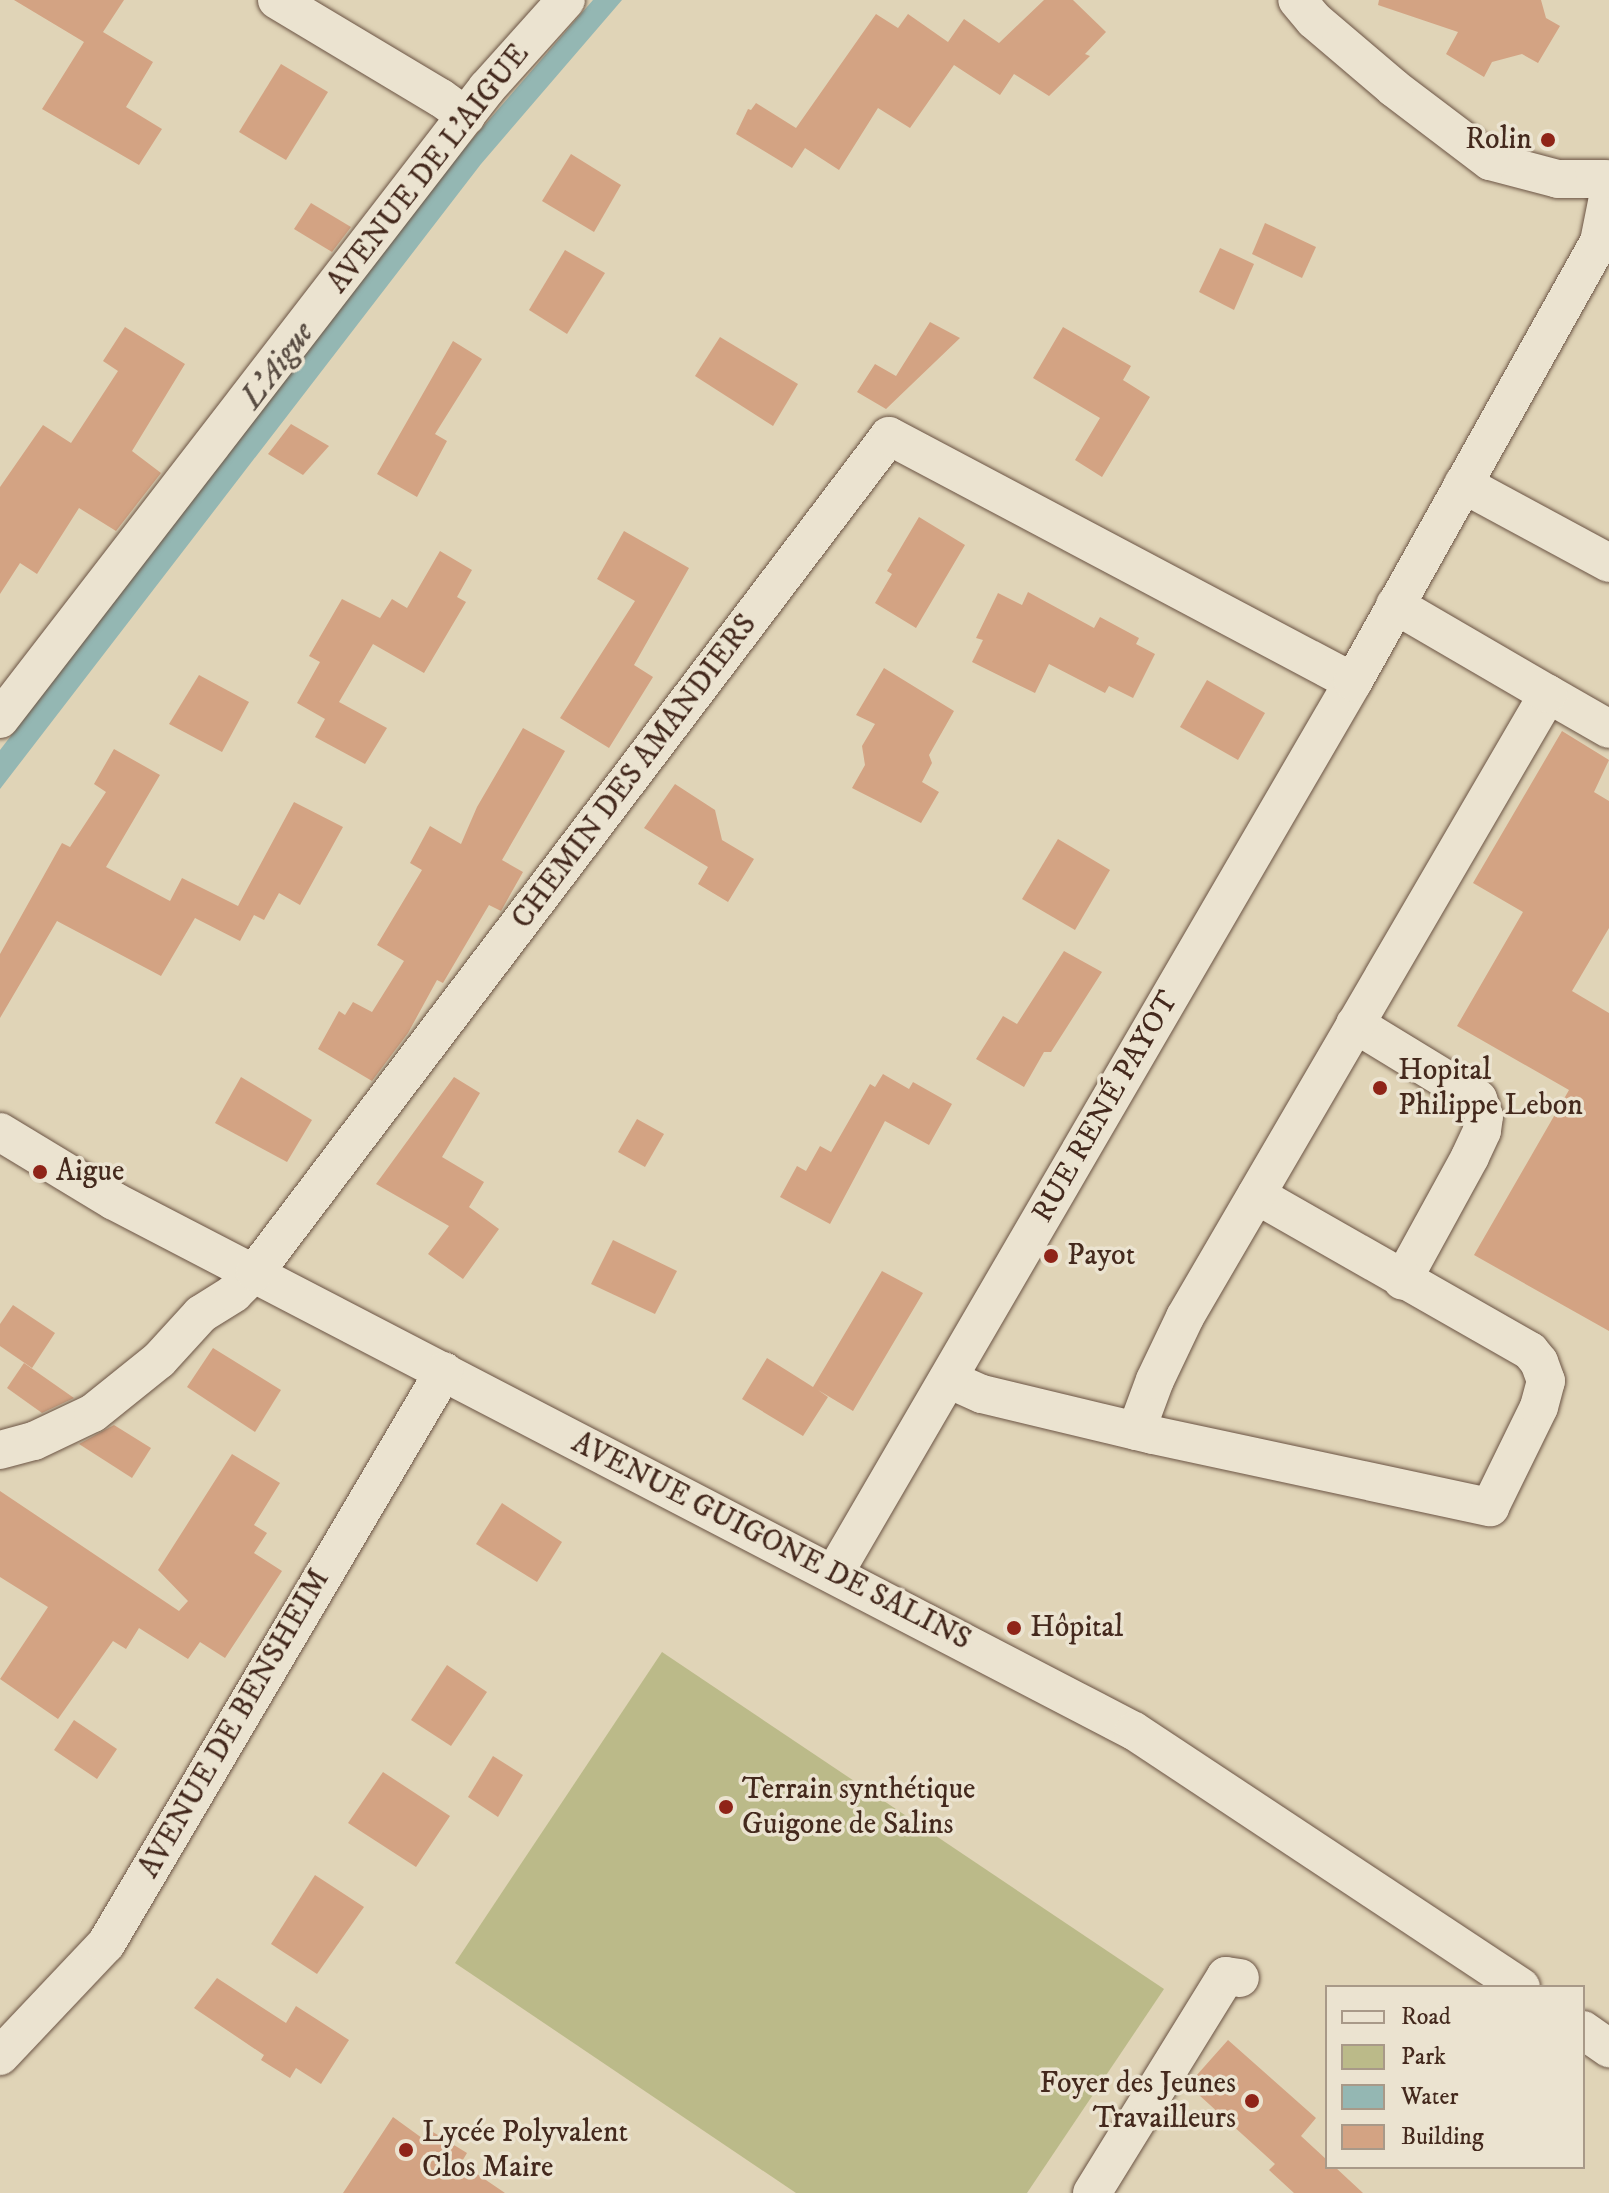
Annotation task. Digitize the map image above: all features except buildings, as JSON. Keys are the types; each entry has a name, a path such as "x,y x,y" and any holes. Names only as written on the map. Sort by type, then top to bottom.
{"street":[{"path":"277,0 466,116"},
{"name":"AVENUE DE L'AIGUE","path":"0,719 466,116 566,0"},
{"name":"RUE RENÉ PAYOT","path":"834,1574 1353,682 1599,242 1608,197 1605,179 1558,179 1490,161 1394,88 1314,20 1297,0"},
{"name":"CHEMIN DES AMANDIERS","path":"0,1450 34,1441 93,1413 159,1360 201,1314 234,1293 255,1272 889,436 1353,682"},
{"path":"1463,484 1609,563"},
{"path":"1395,605 1609,729"},
{"path":"1136,1431 1155,1380 1185,1317 1548,694"},
{"path":"1355,1024 1478,1099 1484,1116 1482,1131 1470,1157 1402,1281"},
{"name":"AVENUE GUIGONE DE SALINS","path":"0,1132 114,1201 1134,1731 1518,1985"},
{"path":"948,1379 982,1394 1136,1431 1490,1507 1539,1407 1546,1381 1539,1362 1530,1351 1402,1281 1256,1195"},
{"name":"AVENUE DE BENSHEIM","path":"0,2056 106,1944 444,1371"},
{"path":"1092,2193 1226,1976 1240,1978"},
{"path":"1585,2031 1609,2048"}],"green space":[{"name":"Terrain synthétique Guigone de Salins","path":"662,1652 1164,1989 1027,2193 796,2193 455,1963"}],"water":[{"path":"593,0 622,0 481,164 0,789 0,750 456,158"}],"place":[{"name":"Rolin","path":"1548,140"},
{"name":"Hopital Philippe Lebon","path":"1380,1088"},
{"name":"Aigue","path":"40,1172"},
{"name":"Payot","path":"1051,1256"},
{"name":"Hôpital","path":"1014,1628"},
{"name":"Terrain synthétique Guigone de Salins","path":"726,1807"},
{"name":"Foyer des Jeunes Travailleurs","path":"1252,2101"},
{"name":"Lycée Polyvalent Clos Maire","path":"406,2150"}],"water label":[{"name":"L'Aigue","path":"278,366"}]}
